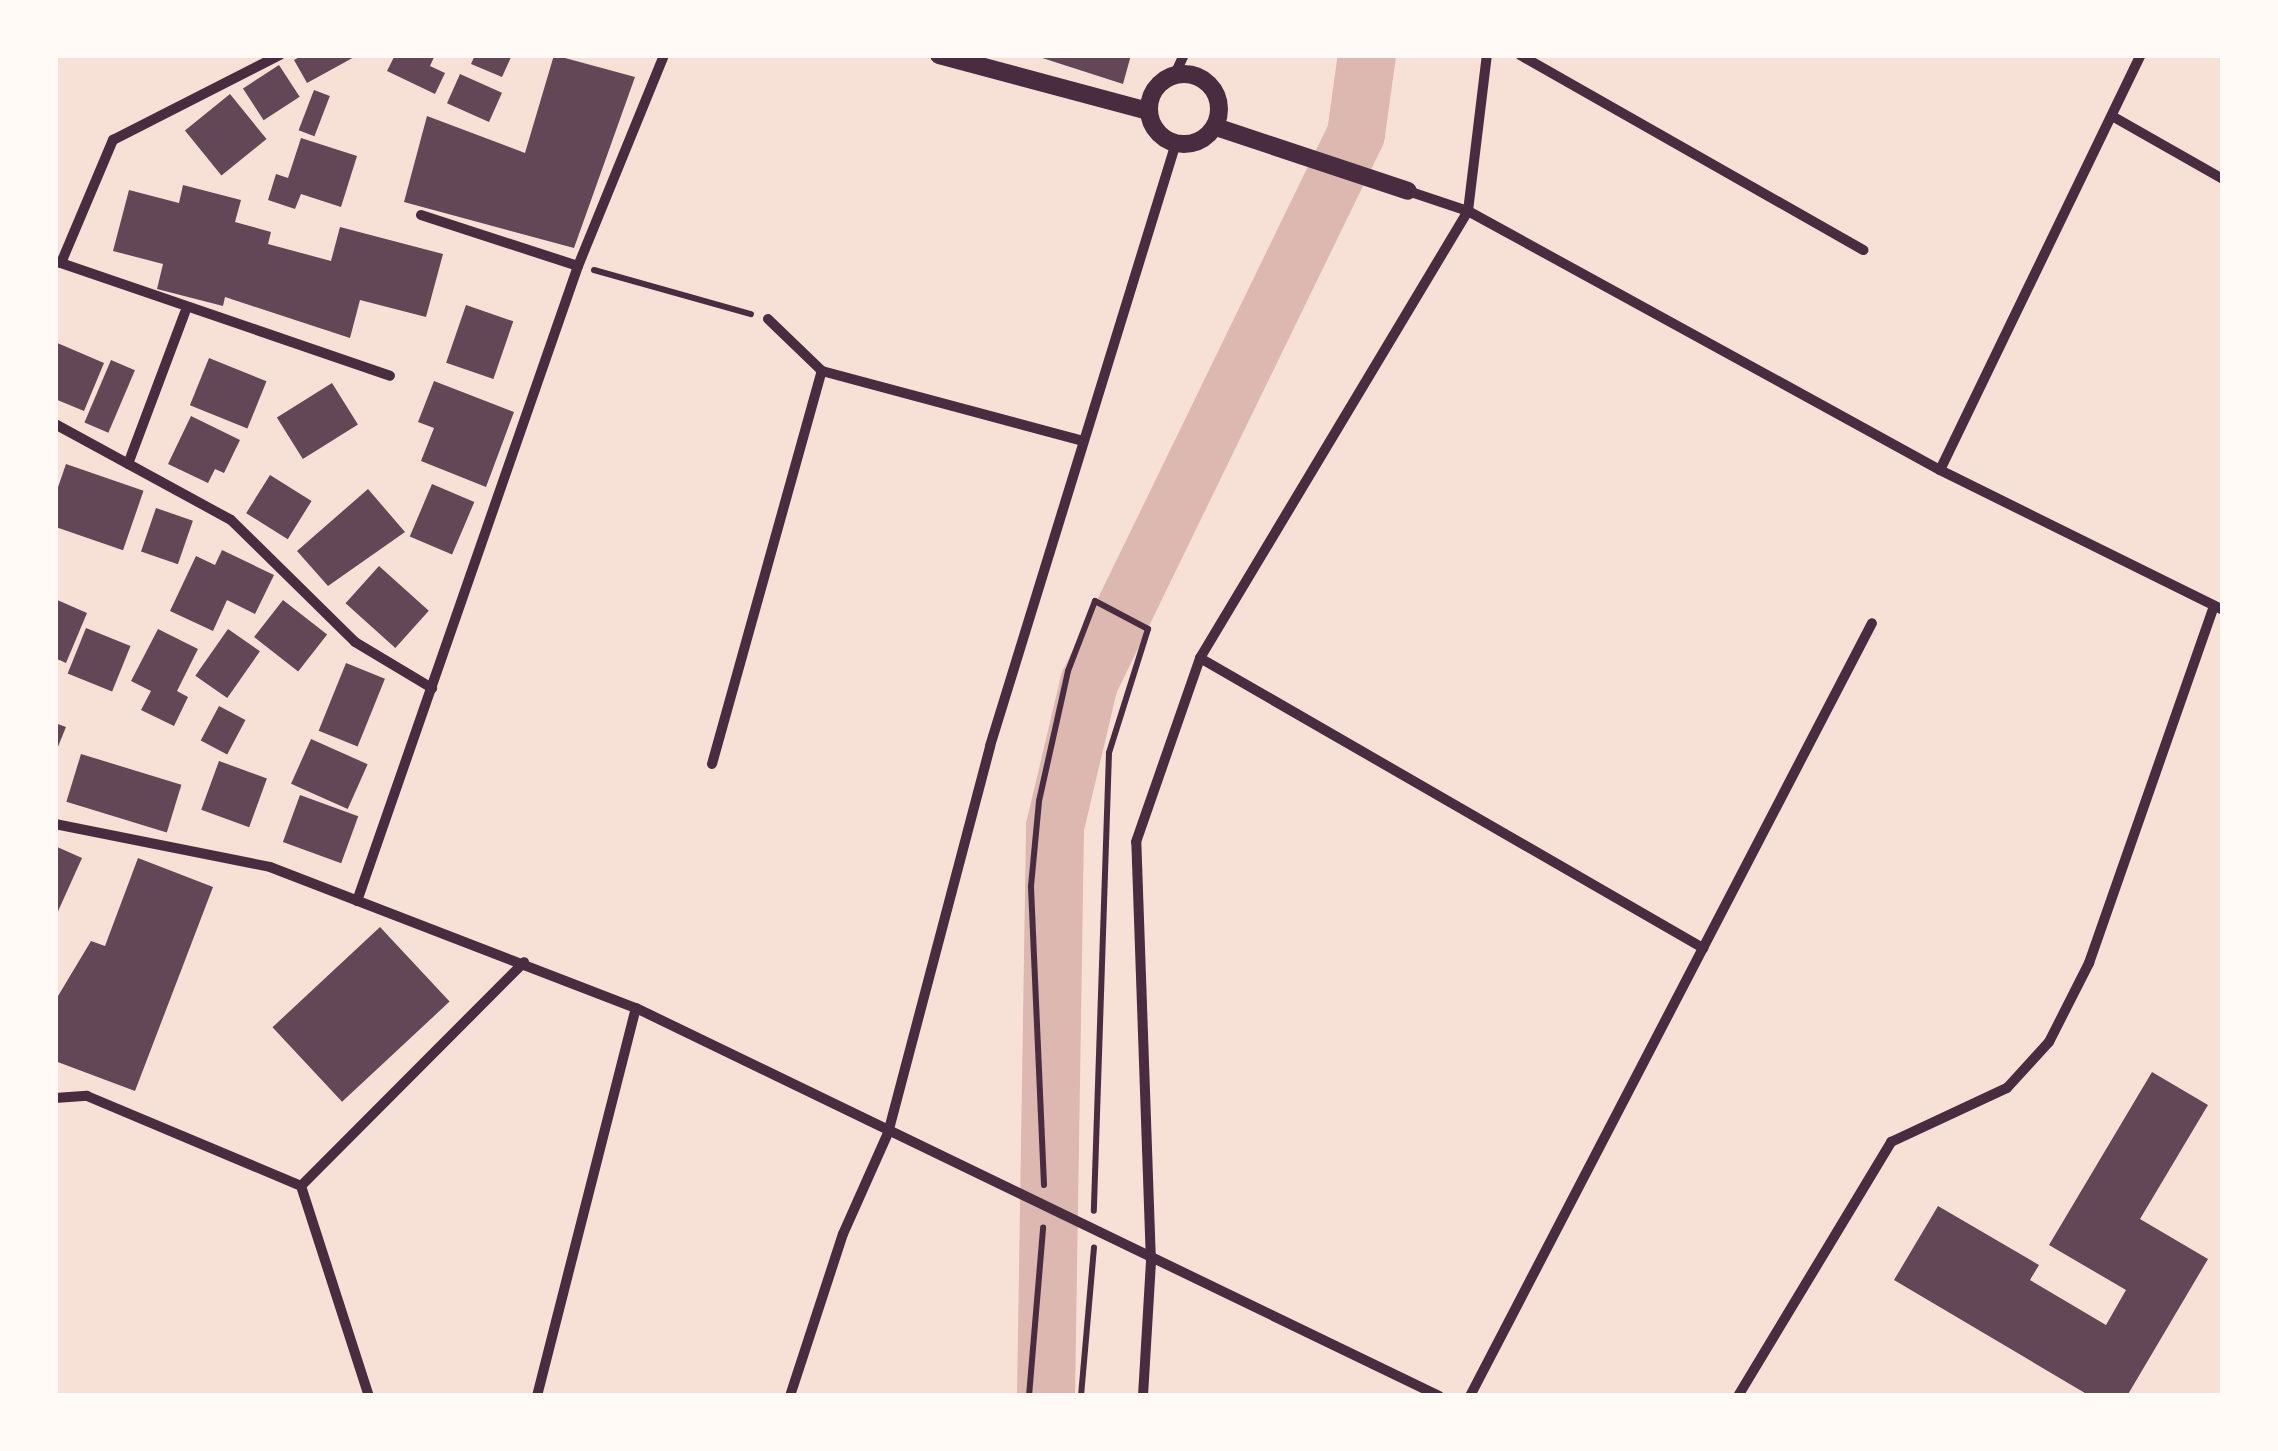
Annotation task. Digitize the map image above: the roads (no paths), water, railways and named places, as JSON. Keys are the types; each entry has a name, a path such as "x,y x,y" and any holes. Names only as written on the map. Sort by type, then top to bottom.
{"street":[{"path":"280,55 113,140 58,262 186,312 390,376"},
{"path":"357,901 578,266 664,55"},
{"path":"939,55 1148,111"},
{"path":"1176,144 1156,132 1148,111 1150,94 1175,74 1187,55 1216,93 1216,127"},
{"path":"1143,1396 1150,1263 1136,842 1200,658 1468,210 1487,55"},
{"path":"1520,55 1863,250"},
{"path":"1940,470 2141,55"},
{"path":"1175,74 1205,80"},
{"path":"2112,116 2223,179"},
{"path":"790,1396 843,1234 888,1133 1080,440 1176,144 1216,127 1281,152 1468,210 1940,470 2218,609 2089,963 2049,1042 2007,1088 1891,1142 1738,1396"},
{"path":"421,215 578,266"},
{"path":"128,464 186,312"},
{"path":"768,319 822,371 1080,440"},
{"path":"712,764 822,371"},
{"path":"55,424 231,520 356,642 432,688"},
{"path":"1470,1396 1872,624"},
{"path":"1200,658 1702,948"},
{"path":"55,824 270,867 636,1008 1150,1263 1439,1396"},
{"path":"301,1186 524,962"},
{"path":"538,1396 636,1008"},
{"path":"55,1098 88,1096 301,1186 369,1396"}],"waterway":[{"path":"1046,1396 1055,827 1089,683 1356,134 1367,55"}]}
